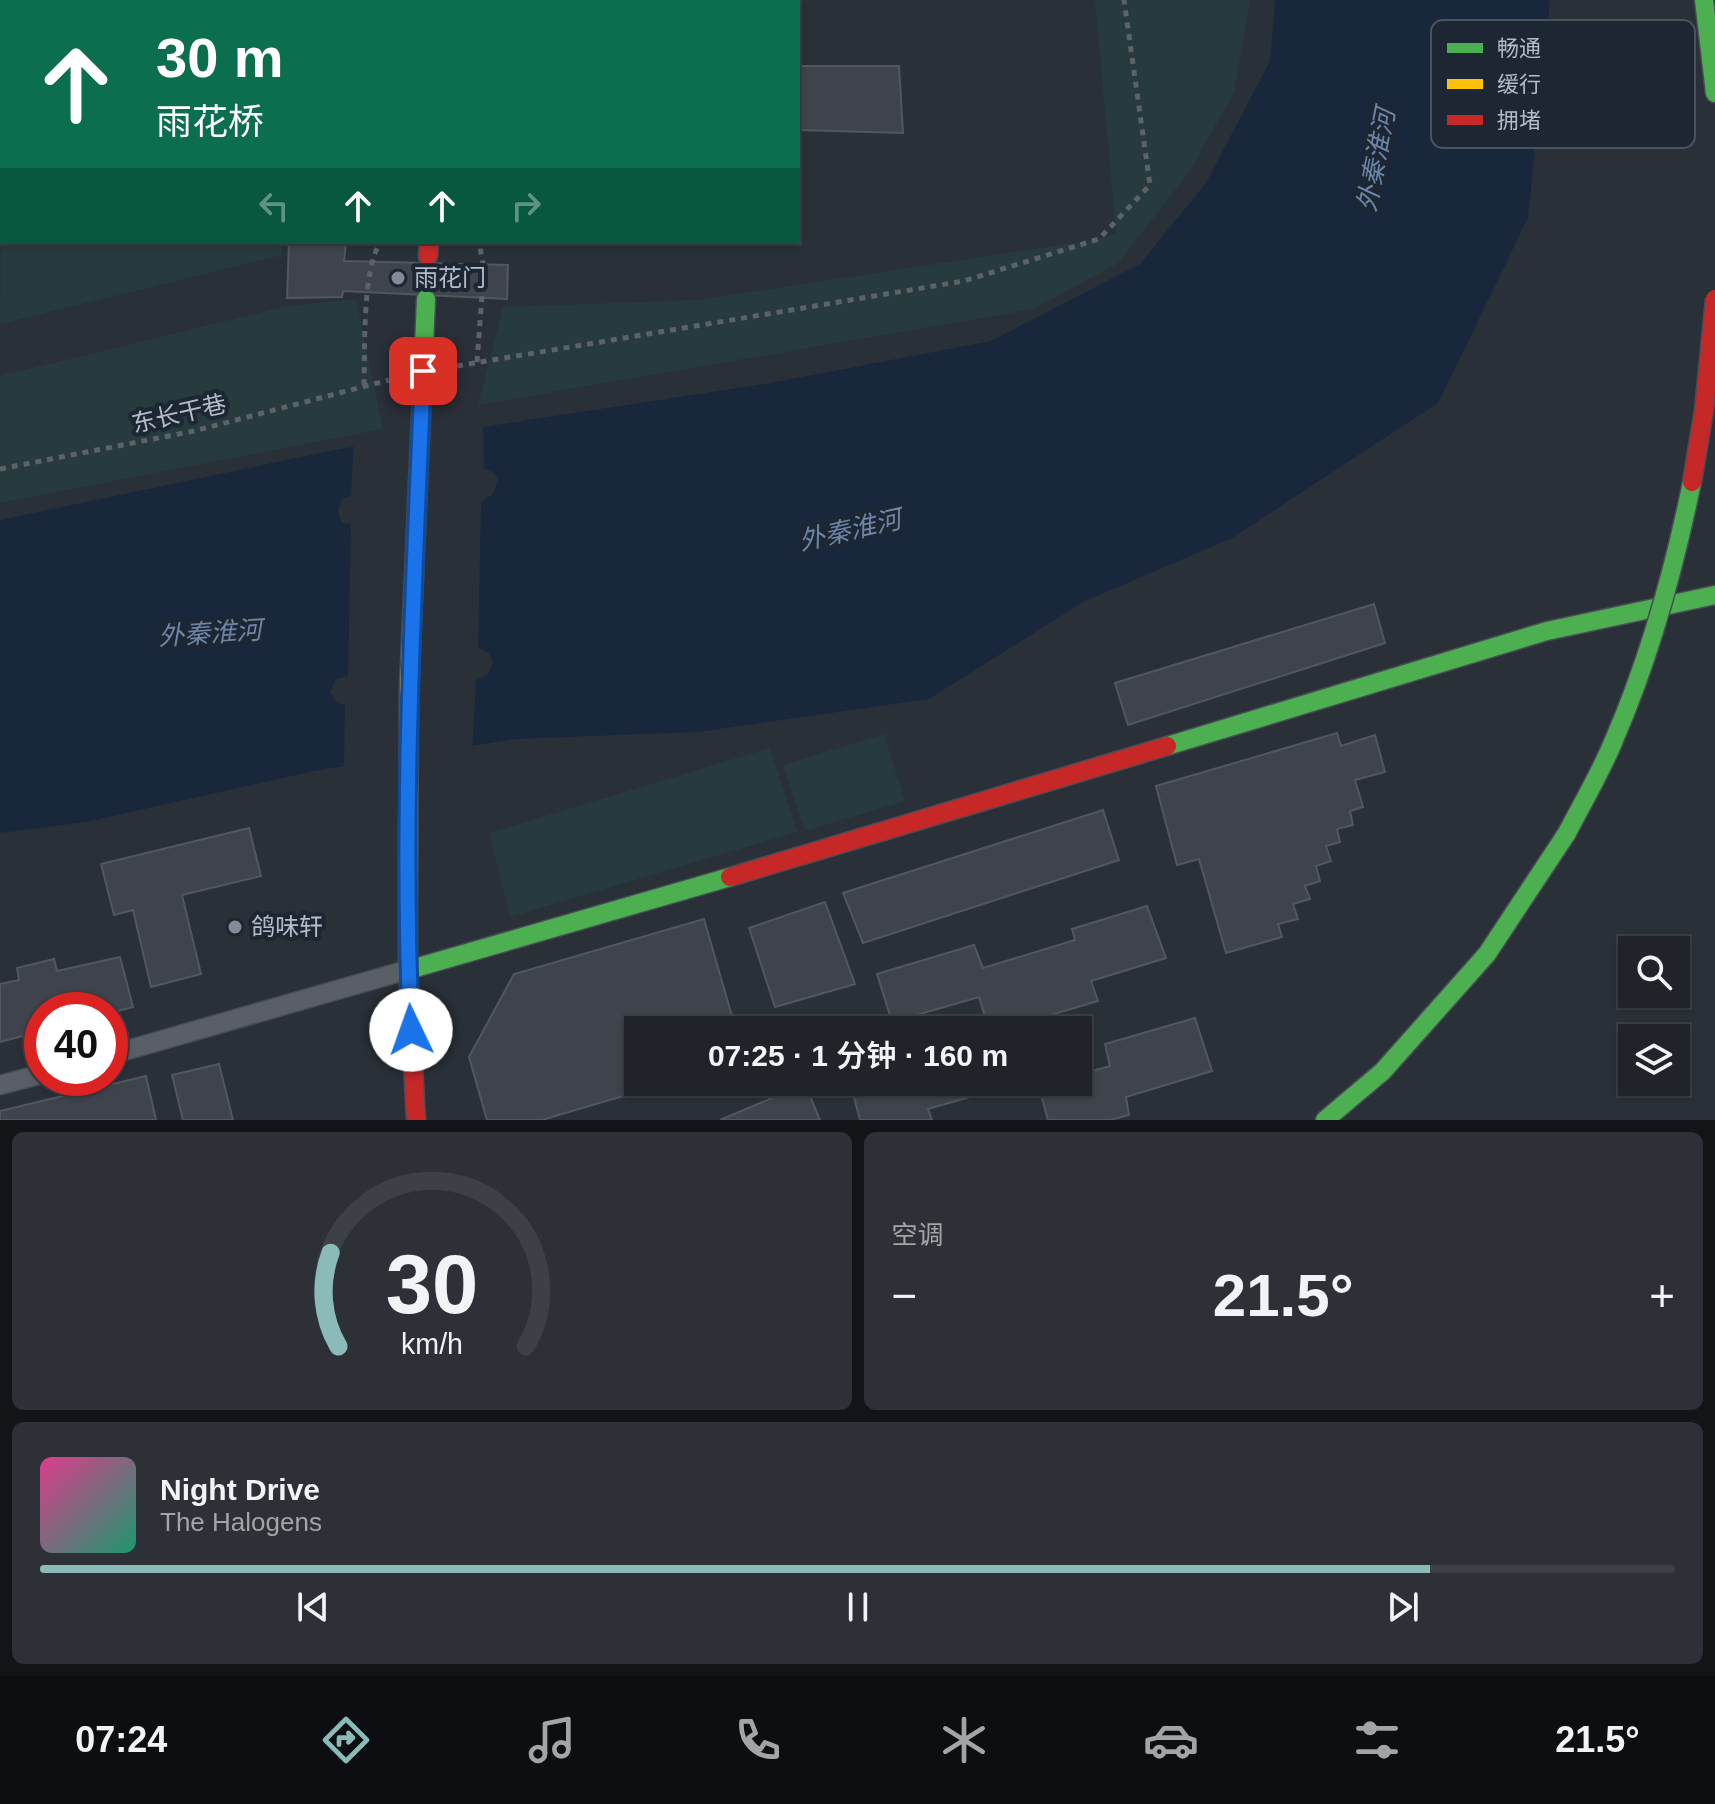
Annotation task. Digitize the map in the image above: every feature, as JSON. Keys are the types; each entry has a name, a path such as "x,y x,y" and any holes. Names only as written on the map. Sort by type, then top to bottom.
{"main road":[{"path":"1704,0 1715,93"},
{"path":"416,1120 408,970 409,688 426,299"},
{"path":"1325,1120 1383,1071 1487,954 1567,833 1614,741 1655,630 1689,498 1712,362 1715,299"},
{"path":"408,970 797,857 1547,631 1715,595"}],"lane":[{"path":"128,1050 408,970"},
{"path":"0,1085 24,1079"}],"path":[{"path":"449,368 964,281 1099,239 1150,185 1124,0"},
{"path":"364,385 367,305 373,256 380,244"},
{"path":"477,362 484,269 479,244"},
{"name":"东长干巷","path":"0,469 194,431 392,379"}],"green space":[{"path":"1095,0 1250,0 1234,92 1190,171 1118,263 1034,309 478,405 503,307 698,300 1099,239 1116,233"},
{"path":"1,244 282,244 283,255 0,324"},
{"path":"356,299 383,429 0,503 0,376 287,306"},
{"path":"884,734 905,801 805,831 783,765"},
{"path":"770,748 797,832 510,917 489,833"}],"water":[{"name":"外秦淮河","path":"1275,0 1550,0 1548,20 1431,20 1431,148 1535,148 1528,218 1438,403 1232,538 1083,602 929,699 698,732 514,739 314,771 86,822 0,833 0,520 339,449 770,383 991,341 1140,264 1206,183 1270,61"}],"pier":[{"path":"483,422 484,468 494,473 498,480 493,494 481,502 478,648 489,653 493,663 487,675 476,680 472,750 344,771 345,705 337,703 330,693 336,679 348,676 351,524 342,523 338,512 341,500 351,495 354,442"}],"building":[{"path":"800,66 899,66 903,133 800,130"},
{"name":"雨花门","path":"289,244 346,244 344,261 508,265 507,299 343,291 342,297 287,298"},
{"path":"1374,604 1385,643 1128,725 1115,683"},
{"path":"1337,733 1341,746 1375,735 1385,772 1355,780 1363,807 1350,811 1353,825 1337,829 1340,842 1326,846 1331,861 1316,866 1320,881 1305,886 1310,899 1293,904 1298,919 1278,924 1282,937 1226,953 1199,859 1177,865 1156,786"},
{"path":"1103,810 1119,860 863,943 843,893"},
{"path":"249,828 261,876 182,895 201,974 151,987 133,910 114,915 101,864"},
{"path":"825,902 855,984 775,1007 749,928"},
{"path":"1147,906 1166,958 1091,981 1098,1001 1047,1016 985,1016 979,997 913,1016 890,1016 877,974 974,945 983,968 1075,940 1072,929"},
{"path":"704,919 732,1016 624,1016 624,1096 542,1120 487,1120 469,1057 514,974"},
{"path":"120,957 133,1007 128,1008 128,992 24,992 24,1036 0,1042 0,984 19,980 17,968 54,959 57,971"},
{"path":"1195,1018 1212,1071 1126,1097 1129,1115 1110,1120 1048,1120 1041,1096 1092,1096 1092,1071 1110,1066 1105,1044"},
{"path":"219,1064 233,1120 183,1120 172,1075"},
{"path":"146,1076 156,1120 0,1120 0,1111 63,1096 128,1096 128,1080"},
{"path":"777,1096 810,1096 820,1120 720,1120"},
{"path":"854,1096 973,1096 928,1109 932,1120 860,1120"}],"traffic: fast":[{"path":"1704,0 1715,93"},
{"path":"423,371 426,299"},
{"path":"1567,833 1609,752 1639,677 1669,580 1692,482"},
{"path":"1167,746 1547,631 1715,595"},
{"path":"1325,1120 1383,1071 1487,954 1567,833"},
{"path":"408,970 730,877"}],"traffic: jam":[{"path":"428,256 429,244"},
{"path":"1692,482 1704,410 1715,299"},
{"path":"730,877 1167,746"},
{"path":"408,908 416,1120"}],"traffic: slow":[{"path":"408,908 409,688 423,371"}],"place":[{"name":"雨花门","path":"398,278"},
{"name":"鸽味轩","path":"235,927"}],"route":[{"path":"411,1030 408,970 409,688 423,371"}]}
